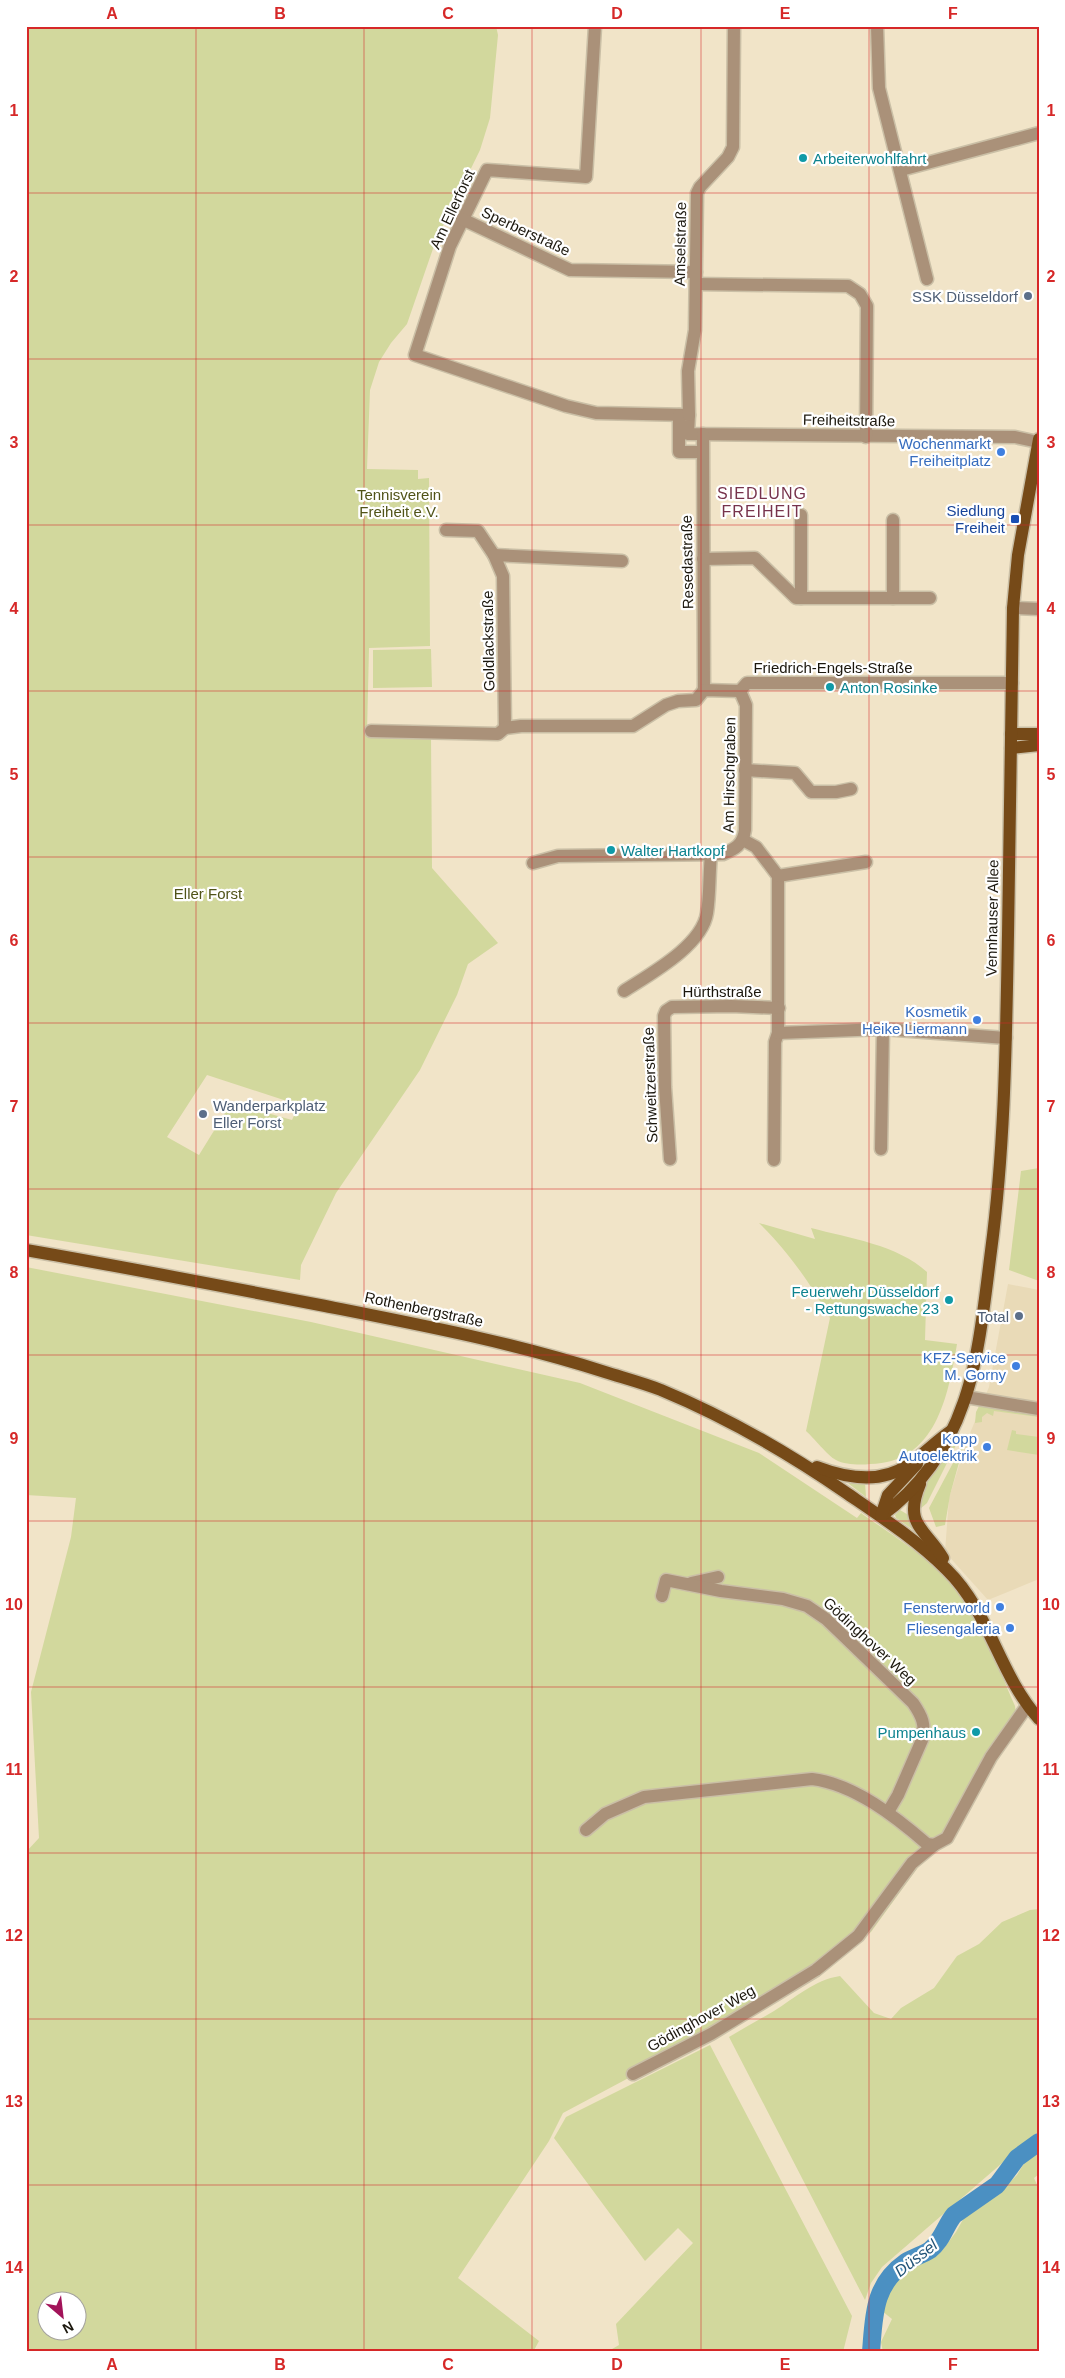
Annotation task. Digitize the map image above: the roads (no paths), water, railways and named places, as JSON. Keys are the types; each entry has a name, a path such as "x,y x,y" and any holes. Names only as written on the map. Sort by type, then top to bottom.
{"main road":[{"name":"Vennhauser Allee","path":"881,1516 898,1504 943,1451 966,1397 980,1327 994,1229 1002,1136 1006,1038 1013,608 1018,555 1038,440"},
{"path":"1011,734 1039,734"},
{"path":"1011,748 1039,745"},
{"name":"Rothenbergstraße","path":"26,1250 406,1322 515,1345 660,1389 796,1458 881,1516 945,1568"},
{"name":"Vennhauser Allee","path":"869,1477 885,1475 906,1467 951,1431"},
{"name":"Vennhauser Allee","path":"881,1516 888,1495 951,1431"},
{"name":"Rothenbergstraße","path":"796,1458 842,1475 869,1477"},
{"path":"926,1472 914,1500 914,1512 919,1528 943,1556 945,1568 972,1600 1010,1680 1026,1706 1039,1719"}],"street":[{"name":"Am Ellerforst","path":"596,26 586,177 487,170 462,219 447,254 414,355 566,406 596,413 684,415"},
{"name":"Amselstraße","path":"684,415 688,371 696,330 697,193 700,187 728,157 733,147 734,26"},
{"path":"877,26 879,88 927,279"},
{"path":"901,170 1039,133"},
{"name":"Sperberstraße","path":"462,219 570,270 848,286 862,296 867,306 866,437"},
{"path":"684,415 688,434 703,434"},
{"path":"684,415 679,452 702,452"},
{"name":"Freiheitstraße","path":"703,434 1015,437 1038,440"},
{"name":"Resedastraße","path":"703,434 704,690"},
{"path":"801,515 801,598"},
{"path":"893,598 894,520"},
{"name":"Goldlackstraße","path":"446,530 478,530 494,556 503,576 505,728"},
{"path":"494,556 622,561"},
{"path":"703,559 755,558 796,598 930,598"},
{"path":"1013,608 1039,609"},
{"name":"Friedrich-Engels-Straße","path":"370,731 498,734 505,728 521,726 633,726 666,705 678,701 696,700 704,690 740,691 747,682 1012,683"},
{"name":"Am Hirschgraben","path":"740,691 746,705 743,840 756,847 778,876"},
{"path":"745,770 795,773 810,792 836,792 851,789"},
{"path":"533,863 558,856 723,854 733,850 743,840"},
{"path":"624,991 679,953 693,940 701,928 707,915 711,855"},
{"path":"774,1160 775,1042 778,1033 779,1008 778,876 866,862"},
{"name":"Hürthstraße","path":"666,1011 672,1007 731,1006 779,1008"},
{"name":"Schweitzerstraße","path":"666,1011 665,1087 670,1159"},
{"path":"778,1033 883,1030 1006,1038"},
{"path":"881,1149 883,1030"},
{"path":"966,1397 1039,1409"},
{"name":"Gödinghover Weg","path":"686,1584 718,1577"},
{"name":"Gödinghover Weg","path":"662,1596 666,1580 722,1591 783,1599 807,1606 826,1619 914,1704 923,1720 924,1732 898,1794 888,1812"},
{"name":"Gödinghover Weg","path":"633,2074 711,2034 816,1970 858,1936 912,1863 934,1845 947,1838 991,1757 1026,1706"},
{"path":"586,1830 605,1814 644,1797 812,1779 838,1785 888,1812 927,1844 934,1845"}],"waterway":[{"name":"Düssel","path":"871,2352 877,2302 887,2281 906,2262 927,2252 934,2246 954,2215 997,2185 1017,2158 1039,2142"}],"place":[{"name":"Arbeiterwohlfahrt","path":"803,158"},
{"name":"SSK Düsseldorf","path":"1028,296"},
{"name":"Wochenmarkt Freiheitplatz","path":"1001,452"},
{"name":"Siedlung Freiheit","path":"1015,519"},
{"name":"Anton Rosinke","path":"830,687"},
{"name":"Walter Hartkopf","path":"611,850"},
{"name":"Kosmetik Heike Liermann","path":"977,1020"},
{"name":"Wanderparkplatz Eller Forst","path":"203,1114"},
{"name":"Feuerwehr Düsseldorf - Rettungswache 23","path":"949,1300"},
{"name":"Total","path":"1019,1316"},
{"name":"KFZ-Service M. Gorny","path":"1016,1366"},
{"name":"Kopp Autoelektrik","path":"987,1447"},
{"name":"Fensterworld","path":"1000,1607"},
{"name":"Fliesengaleria","path":"1010,1628"},
{"name":"Pumpenhaus","path":"976,1732"}],"district":[{"name":"SIEDLUNG FREIHEIT","path":"762,502"}],"park label":[{"name":"Tennisverein Freiheit e.V.","path":"399,502"},
{"name":"Eller Forst","path":"208,893"}]}
